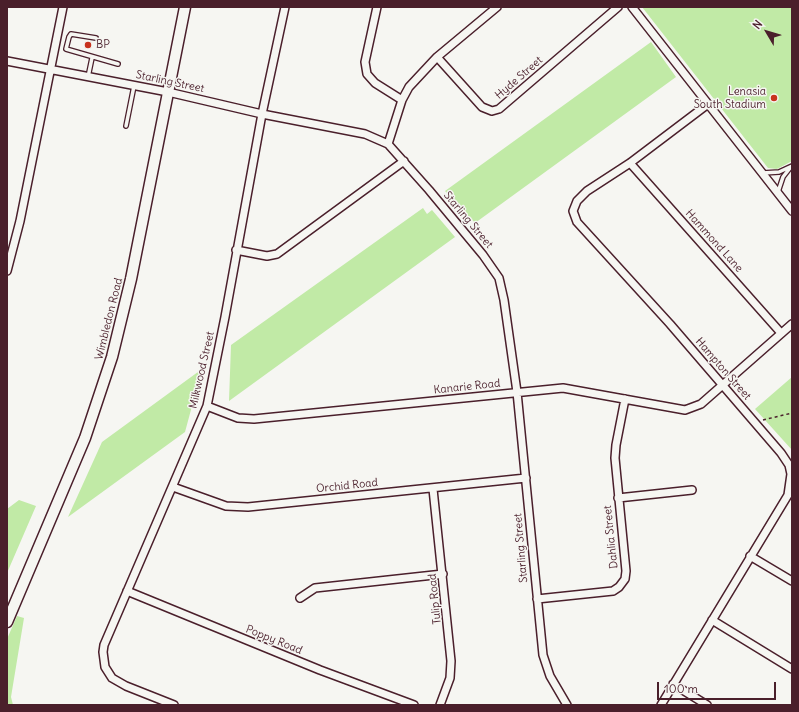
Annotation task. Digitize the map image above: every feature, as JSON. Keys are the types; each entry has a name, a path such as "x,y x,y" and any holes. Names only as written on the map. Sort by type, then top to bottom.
{"street":[{"path":"7,271 20,221 63,7"},
{"name":"Wimbledon Road","path":"7,622 84,438 103,387 124,313 185,7"},
{"name":"Milkwood Street","path":"174,705 118,682 108,673 105,667 103,656 104,645 207,406 225,317 262,114 285,7"},
{"path":"377,7 366,62 366,74 375,84 402,100"},
{"path":"388,144 402,100 416,78 497,7"},
{"name":"Hyde Street","path":"437,58 482,107 492,111 499,109 618,7"},
{"path":"632,7 792,211"},
{"name":"Starling Street","path":"7,61 168,92 262,114 365,134 388,144 404,161 483,255 500,278 517,392 536,600 543,655 550,676 567,705"},
{"name":"Hampton Street","path":"661,705 788,495 791,482 791,471 786,460 757,425 575,217 574,205 580,197 630,163 708,104"},
{"path":"236,250 267,256 277,254 404,161"},
{"name":"Hammond Lane","path":"630,163 782,333"},
{"name":"Kanarie Road","path":"207,406 238,418 254,419 563,388 685,410 701,404 792,324"},
{"name":"Dahlia Street","path":"536,600 613,591 619,587 625,579 626,570 618,498 616,445 625,399"},
{"name":"Orchid Road","path":"173,487 226,506 243,507 433,489 526,478"},
{"name":"Tulip Road","path":"433,489 443,574 451,666 450,678 440,705"},
{"path":"618,498 692,490"},
{"path":"750,556 792,581"},
{"path":"300,598 315,588 443,574"},
{"name":"Poppy Road","path":"128,591 320,670 414,705"},
{"path":"712,620 792,668"},
{"path":"673,684 707,705"}],"lane":[{"path":"96,38 72,34 67,43 67,50 118,64"},
{"path":"56,40 67,43"},
{"path":"88,77 92,58"},
{"path":"126,126 134,86"},
{"path":"762,173 779,172 791,166"},
{"path":"778,194 781,182 791,166"}],"path":[{"path":"757,425 765,419 792,413"}],"green space":[{"path":"642,7 792,7 792,161 777,169 768,168"},
{"path":"651,42 676,77 475,223 445,191"},
{"path":"423,208 427,214 432,210 455,237 229,401 231,345"},
{"path":"202,369 185,432 68,517 102,442"},
{"path":"792,377 792,450 755,409"},
{"path":"19,500 36,506 7,573 7,509"},
{"path":"17,616 24,618 11,697 13,705 7,705 7,639"}],"place":[{"name":"BP","path":"88,45"},
{"name":"Lenasia South Stadium","path":"774,98"}]}
